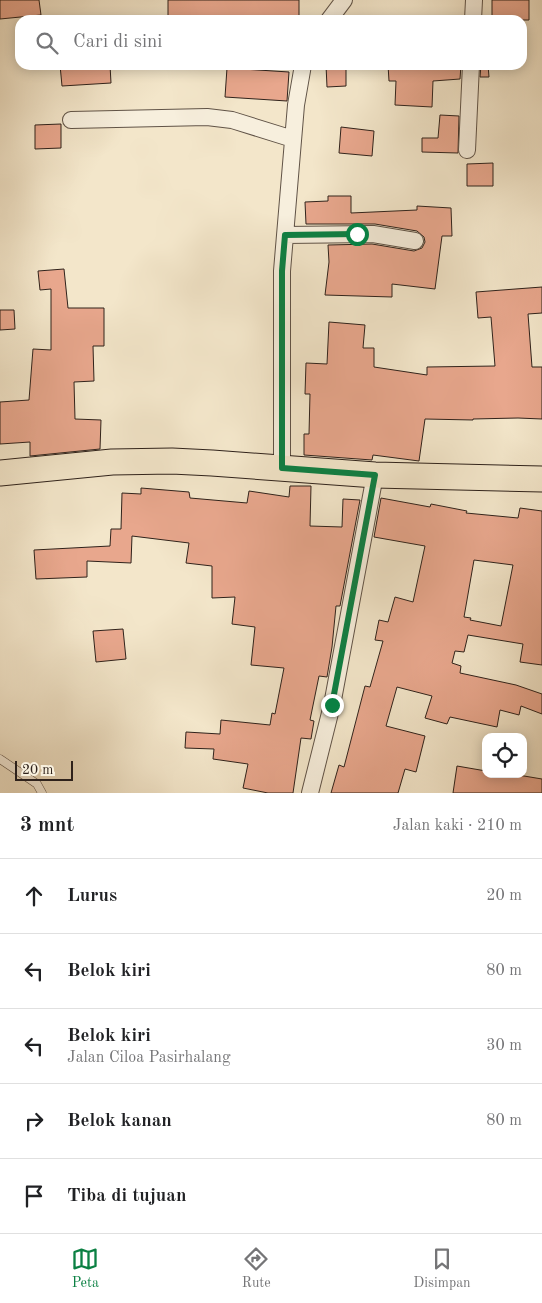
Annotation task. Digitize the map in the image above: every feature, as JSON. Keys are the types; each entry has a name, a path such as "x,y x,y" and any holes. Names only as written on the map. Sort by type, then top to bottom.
{"main road":[{"path":"0,473 112,462 212,462 375,475 542,479"}],"street":[{"path":"333,15 344,0"},
{"path":"473,15 474,0"},
{"path":"282,468 282,271 296,105 302,70"},
{"path":"467,150 471,70"},
{"path":"71,120 207,117 232,120 293,139"},
{"path":"285,235 373,234 415,241"},
{"path":"310,793 332,705 375,475"}],"lane":[{"path":"0,759 37,784 42,793"}],"building":[{"path":"0,0 39,0 41,15 15,15 15,18 0,19"},
{"path":"168,0 299,0 299,15 168,15"},
{"path":"492,0 529,0 529,20 527,20 527,15 492,15"},
{"path":"60,70 110,70 111,83 62,86"},
{"path":"227,70 289,72 287,101 225,97"},
{"path":"326,70 346,70 346,86 327,87"},
{"path":"388,70 461,70 460,79 433,81 432,107 395,105 396,81 389,81"},
{"path":"481,70 488,70 489,77 480,77"},
{"path":"440,115 459,116 458,153 422,152 422,138 438,138"},
{"path":"61,124 61,148 35,149 35,125"},
{"path":"341,127 374,131 372,156 339,153"},
{"path":"493,163 493,186 467,186 467,164"},
{"path":"328,196 351,196 351,213 417,210 417,206 451,208 452,236 442,236 435,289 392,284 392,297 325,295 329,262 328,245 372,244 414,251 422,248 425,242 424,237 417,231 375,224 306,224 305,202 328,201"},
{"path":"64,269 68,308 104,308 104,346 93,346 94,381 74,382 75,419 101,420 100,449 30,456 30,442 0,444 0,402 29,400 33,349 51,350 51,289 40,290 38,271"},
{"path":"542,287 542,313 528,314 532,367 542,367 542,419 425,419 419,461 373,455 372,460 304,455 304,434 309,434 310,394 305,394 306,363 327,364 329,322 365,325 363,348 374,348 374,367 427,375 427,367 495,366 491,317 478,318 476,292"},
{"path":"0,310 14,310 15,329 0,330"},
{"path":"290,486 311,486 310,526 342,527 343,499 360,500 340,606 336,606 327,677 319,676 310,720 314,721 311,739 301,738 293,793 268,793 243,788 248,764 213,759 214,749 185,748 186,732 220,734 221,720 270,725 272,713 275,714 284,668 251,665 255,627 232,624 235,597 212,598 212,566 186,563 189,543 132,536 131,563 87,561 87,577 36,579 34,550 110,546 111,529 121,529 122,493 141,494 141,488 189,492 190,498 247,503 249,491 289,497"},
{"path":"381,498 430,507 431,504 467,511 466,513 518,518 520,508 542,511 542,665 520,662 523,644 468,635 464,652 455,651 452,663 461,666 460,673 516,685 542,694 542,714 521,706 519,715 500,710 497,727 450,717 447,724 425,718 432,696 397,687 386,726 425,736 416,772 405,769 398,793 331,793 339,765 344,767 365,686 370,687 383,641 375,640 379,620 388,622 395,597 413,602 425,546 374,537","holes":["474,560 513,565 501,626 464,617"]},
{"path":"123,629 126,659 96,662 93,631"},
{"path":"457,766 482,770 482,778 527,776 542,779 542,793 453,793"}],"route":[{"path":"332,705 375,475 282,468 282,271 285,235 357,234"}]}
